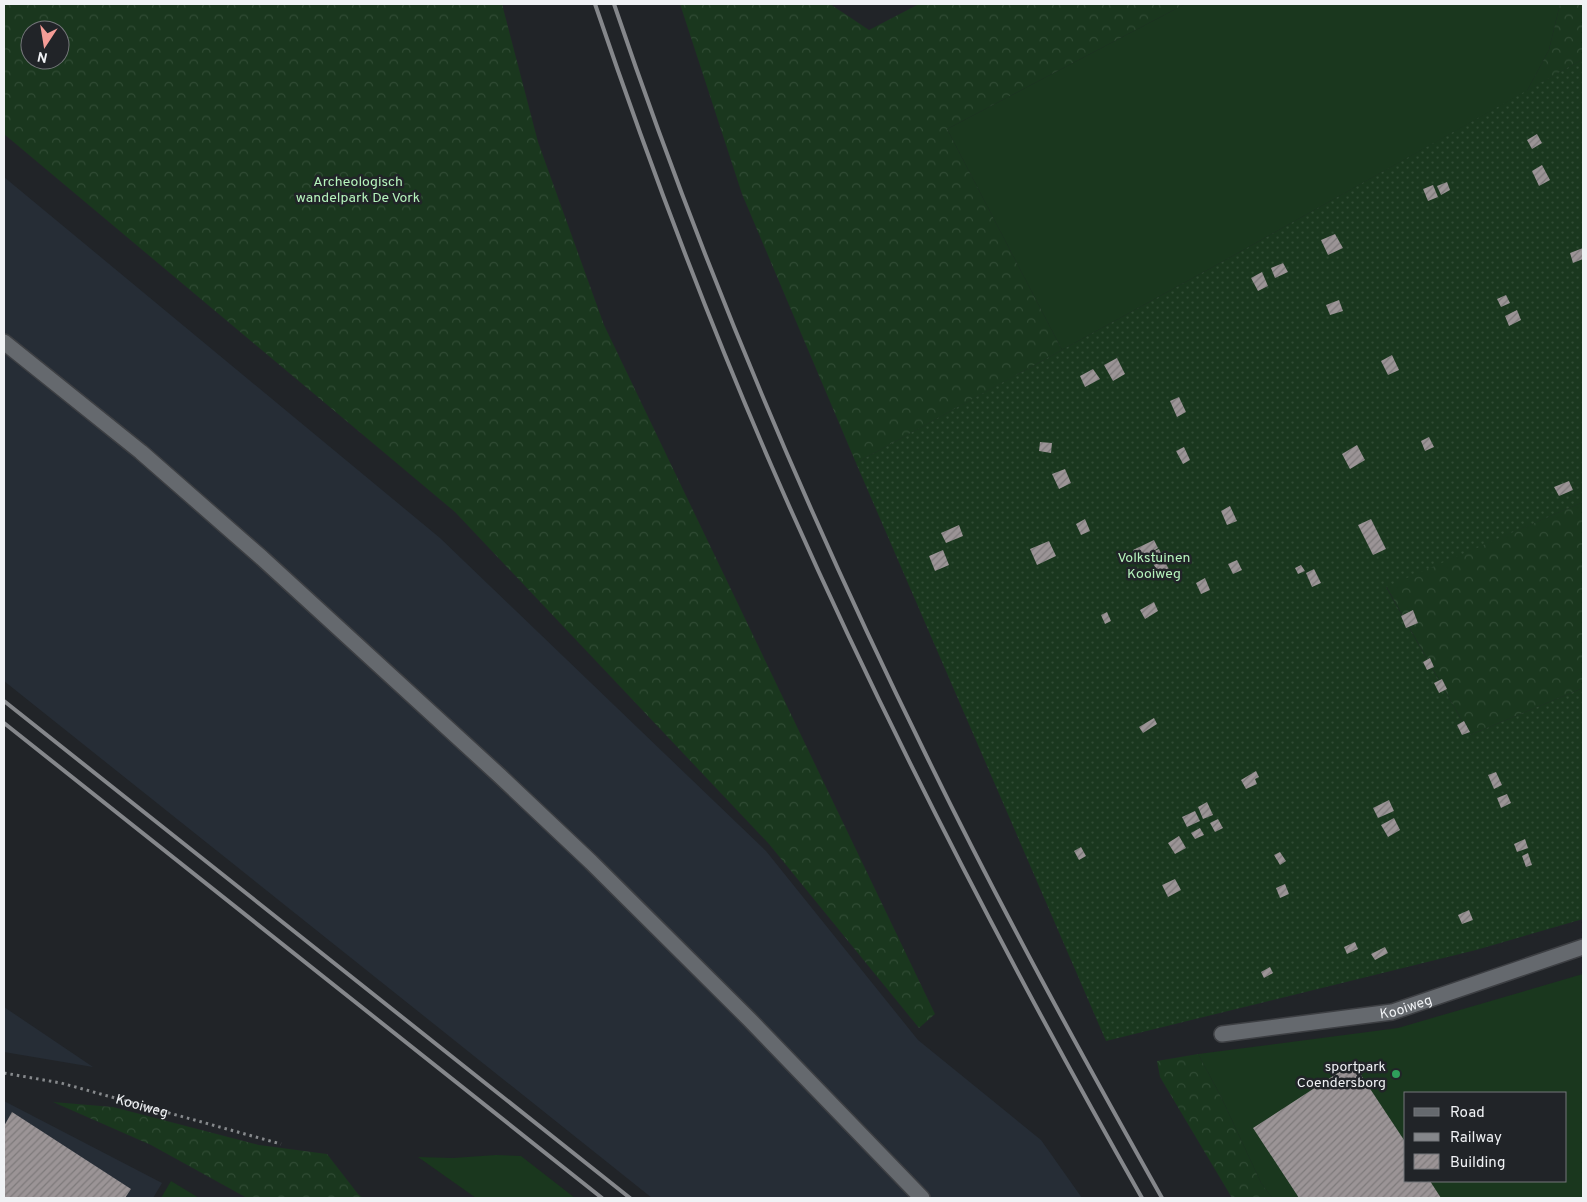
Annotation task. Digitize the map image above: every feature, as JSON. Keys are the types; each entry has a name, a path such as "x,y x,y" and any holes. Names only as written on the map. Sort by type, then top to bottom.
{"street":[{"path":"4,342 141,452 246,544 507,782 592,862 749,1019 922,1198"},
{"name":"Kooiweg","path":"1222,1034 1392,1012 1583,947"}],"path":[{"name":"Kooiweg","path":"4,1073 61,1083 281,1144"}],"shaded area":[{"path":"4,177 440,538 766,851 918,1040 1041,1140 1082,1198 652,1198 4,681"},
{"path":"4,1007 93,1067 4,1052"},
{"path":"4,1101 162,1183 153,1198 4,1198"}],"green space":[{"name":"Archeologisch wandelpark De Vork","path":"4,4 502,4 538,142 604,325 935,1014 919,1028 769,844 455,512 4,134"},
{"path":"680,4 830,4 869,30 919,4 1185,4 947,129 1062,350 856,463 742,194"},
{"path":"1185,4 1560,4 1549,50 1527,91 1062,350 947,129"},
{"path":"1560,4 1583,4 1583,59 1527,91 1549,50"},
{"name":"Volkstuinen Kooiweg","path":"1583,59 1583,502 1386,587 1470,735 1583,688 1583,919 1476,950 1106,1041 856,463 1222,262"},
{"path":"1583,502 1583,688 1470,735 1386,586"},
{"name":"sportpark Coendersborg","path":"1583,974 1583,1198 1272,1198 1261,1183 1221,1097 1198,1054 1398,1028"},
{"path":"1198,1054 1221,1097 1261,1183 1272,1198 1232,1198 1160,1077 1157,1061"},
{"path":"53,1102 113,1107 259,1145 327,1154 363,1198 247,1198 151,1145"},
{"path":"496,1155 521,1156 575,1198 476,1198 418,1157 453,1158"},
{"path":"171,1181 199,1198 161,1198"}],"building":[{"path":"1537,134 1542,143 1532,149 1527,140"},
{"path":"1542,165 1550,180 1539,186 1532,171"},
{"path":"1447,182 1450,190 1441,195 1437,186"},
{"path":"1433,185 1438,197 1428,201 1423,189"},
{"path":"1335,234 1343,248 1328,255 1321,240"},
{"path":"1583,248 1583,259 1573,263 1570,253"},
{"path":"1283,263 1288,272 1275,278 1271,268"},
{"path":"1262,272 1268,286 1258,291 1251,278"},
{"path":"1506,295 1510,303 1501,307 1497,299"},
{"path":"1339,300 1343,311 1330,315 1326,305"},
{"path":"1517,310 1521,320 1509,326 1505,316"},
{"path":"1392,355 1399,370 1388,375 1381,361"},
{"path":"1117,358 1125,374 1113,381 1104,365"},
{"path":"1093,369 1100,379 1085,387 1080,376"},
{"path":"1179,397 1186,412 1177,417 1170,401"},
{"path":"1429,437 1434,447 1425,451 1421,441"},
{"path":"1040,442 1052,443 1051,453 1039,451"},
{"path":"1357,445 1365,460 1350,469 1342,454"},
{"path":"1184,447 1190,460 1183,464 1176,451"},
{"path":"1065,469 1071,483 1059,489 1052,474"},
{"path":"1569,481 1573,490 1559,496 1554,487"},
{"path":"1230,506 1237,521 1227,525 1221,511"},
{"path":"1085,519 1090,531 1081,535 1076,524"},
{"path":"1371,519 1386,549 1373,555 1358,525"},
{"path":"959,525 963,536 946,543 941,533"},
{"path":"1154,540 1158,548 1152,552 1159,549 1171,574 1161,579 1148,553 1138,558 1133,550"},
{"path":"1049,541 1056,556 1037,565 1030,549"},
{"path":"943,550 949,565 935,571 929,556"},
{"path":"1237,560 1242,570 1233,574 1228,564"},
{"path":"1301,565 1305,571 1298,574 1295,568"},
{"path":"1314,569 1321,583 1312,587 1306,573"},
{"path":"1205,578 1210,590 1201,594 1196,583"},
{"path":"1154,602 1158,611 1145,619 1140,610"},
{"path":"1413,610 1418,623 1406,628 1401,616"},
{"path":"1107,612 1111,621 1105,624 1101,615"},
{"path":"1430,658 1434,667 1427,670 1423,662"},
{"path":"1442,679 1447,689 1439,693 1434,683"},
{"path":"1154,718 1157,724 1143,733 1139,727"},
{"path":"1464,721 1470,732 1462,735 1457,725"},
{"path":"1256,771 1259,777 1255,779 1257,784 1246,789 1241,780"},
{"path":"1496,772 1502,785 1494,789 1488,775"},
{"path":"1507,794 1511,803 1501,808 1497,798"},
{"path":"1389,800 1394,811 1378,818 1373,808"},
{"path":"1207,802 1213,815 1203,819 1198,807"},
{"path":"1195,811 1200,821 1187,827 1182,817"},
{"path":"1394,818 1400,830 1388,837 1381,825"},
{"path":"1218,819 1223,828 1215,832 1210,823"},
{"path":"1200,828 1204,835 1195,839 1191,833"},
{"path":"1179,836 1186,848 1175,854 1168,843"},
{"path":"1525,839 1528,848 1517,852 1514,844"},
{"path":"1081,847 1086,856 1079,860 1074,851"},
{"path":"1280,852 1286,861 1280,865 1274,855"},
{"path":"1528,853 1532,865 1526,867 1522,856"},
{"path":"1175,879 1181,890 1168,897 1162,885"},
{"path":"1285,884 1289,894 1280,898 1276,888"},
{"path":"1469,910 1473,920 1462,924 1458,915"},
{"path":"1355,942 1358,949 1347,954 1344,947"},
{"path":"1385,947 1388,953 1375,960 1371,954"},
{"path":"1270,967 1273,973 1264,978 1261,972"},
{"path":"1353,1063 1404,1140 1404,1182 1431,1182 1441,1198 1299,1198 1253,1128"},
{"path":"12,1112 131,1189 125,1198 4,1198 4,1126"}],"railway":[{"path":"595,4 657,179 701,295 772,467 814,561 901,746 947,837 1043,1019 1142,1198"},
{"path":"614,4 647,100 719,290 797,478 839,571 926,755 982,867 1162,1198"},
{"path":"4,701 630,1198"},
{"path":"4,723 602,1198"}],"place":[{"name":"sportpark Coendersborg","path":"1396,1074"}]}
